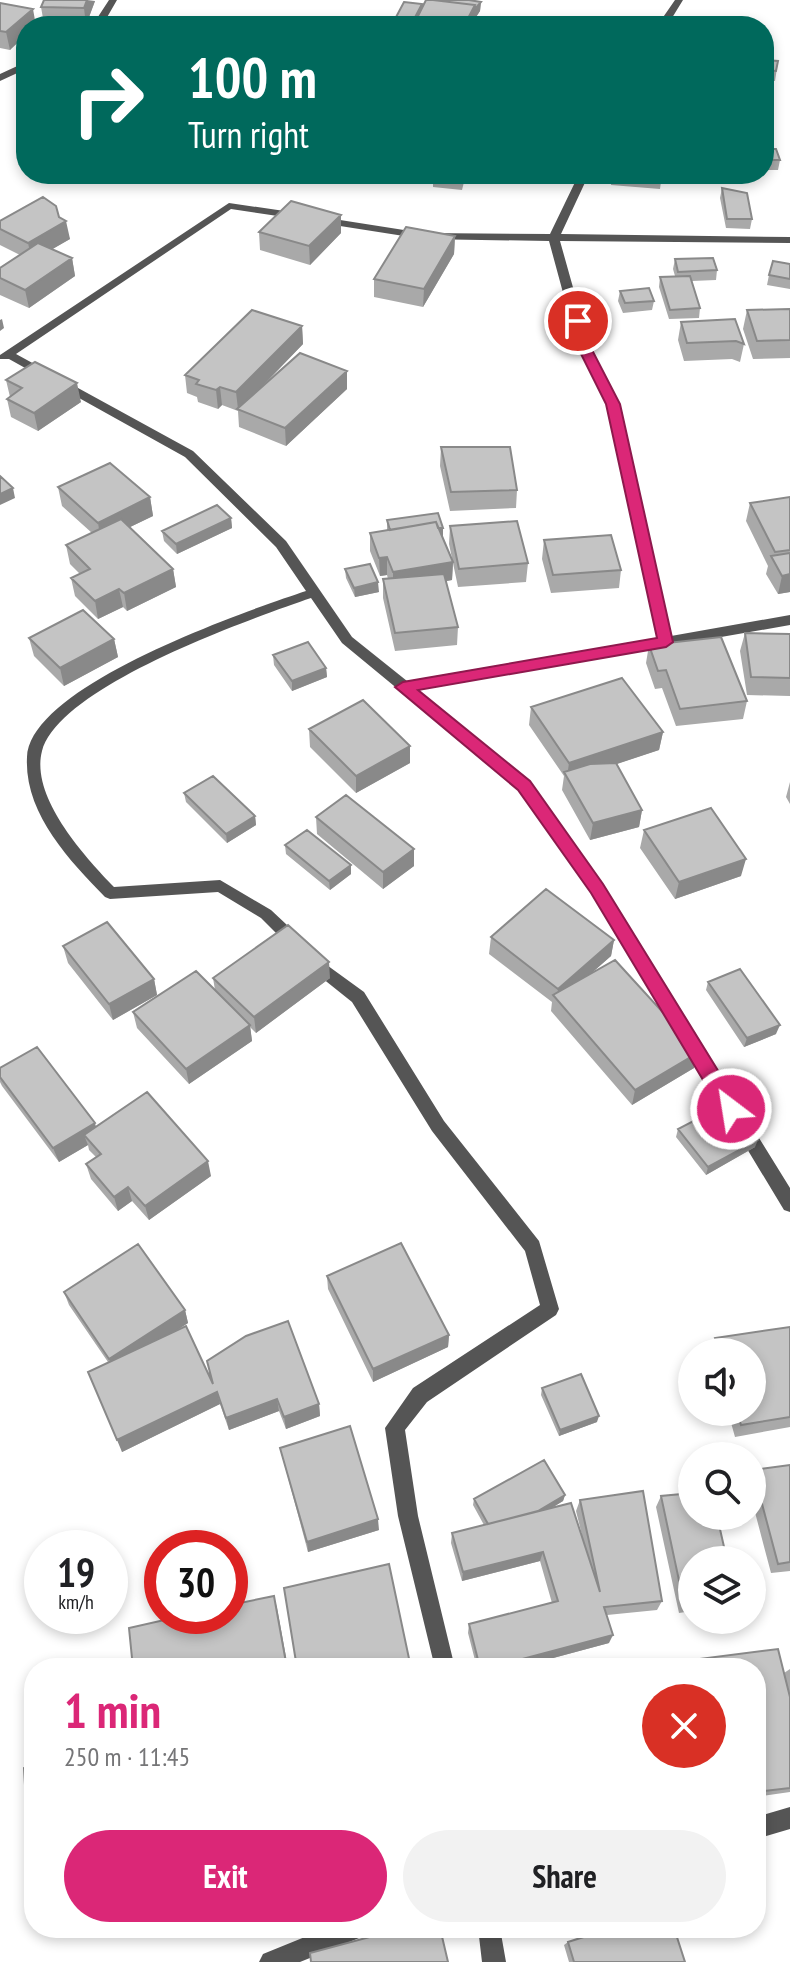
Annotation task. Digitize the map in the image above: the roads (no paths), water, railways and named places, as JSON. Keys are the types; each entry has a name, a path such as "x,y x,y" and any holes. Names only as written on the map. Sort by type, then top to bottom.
{"street":[{"path":"579,184 554,238 584,348 613,404 666,642"},
{"path":"790,240 423,236 229,206 5,357 189,454 281,544 347,640 524,785 597,888 790,1204"},
{"path":"316,592 241,616 87,689 46,725 34,751 39,782 51,820 71,852 110,893 220,886 266,914 315,962 358,997 438,1126 533,1247 550,1309 420,1395 395,1428 408,1516 443,1658"},
{"path":"403,687 790,620"},
{"path":"766,1825 790,1818"},
{"path":"271,1962 331,1938"},
{"path":"490,1938 494,1962"}]}
